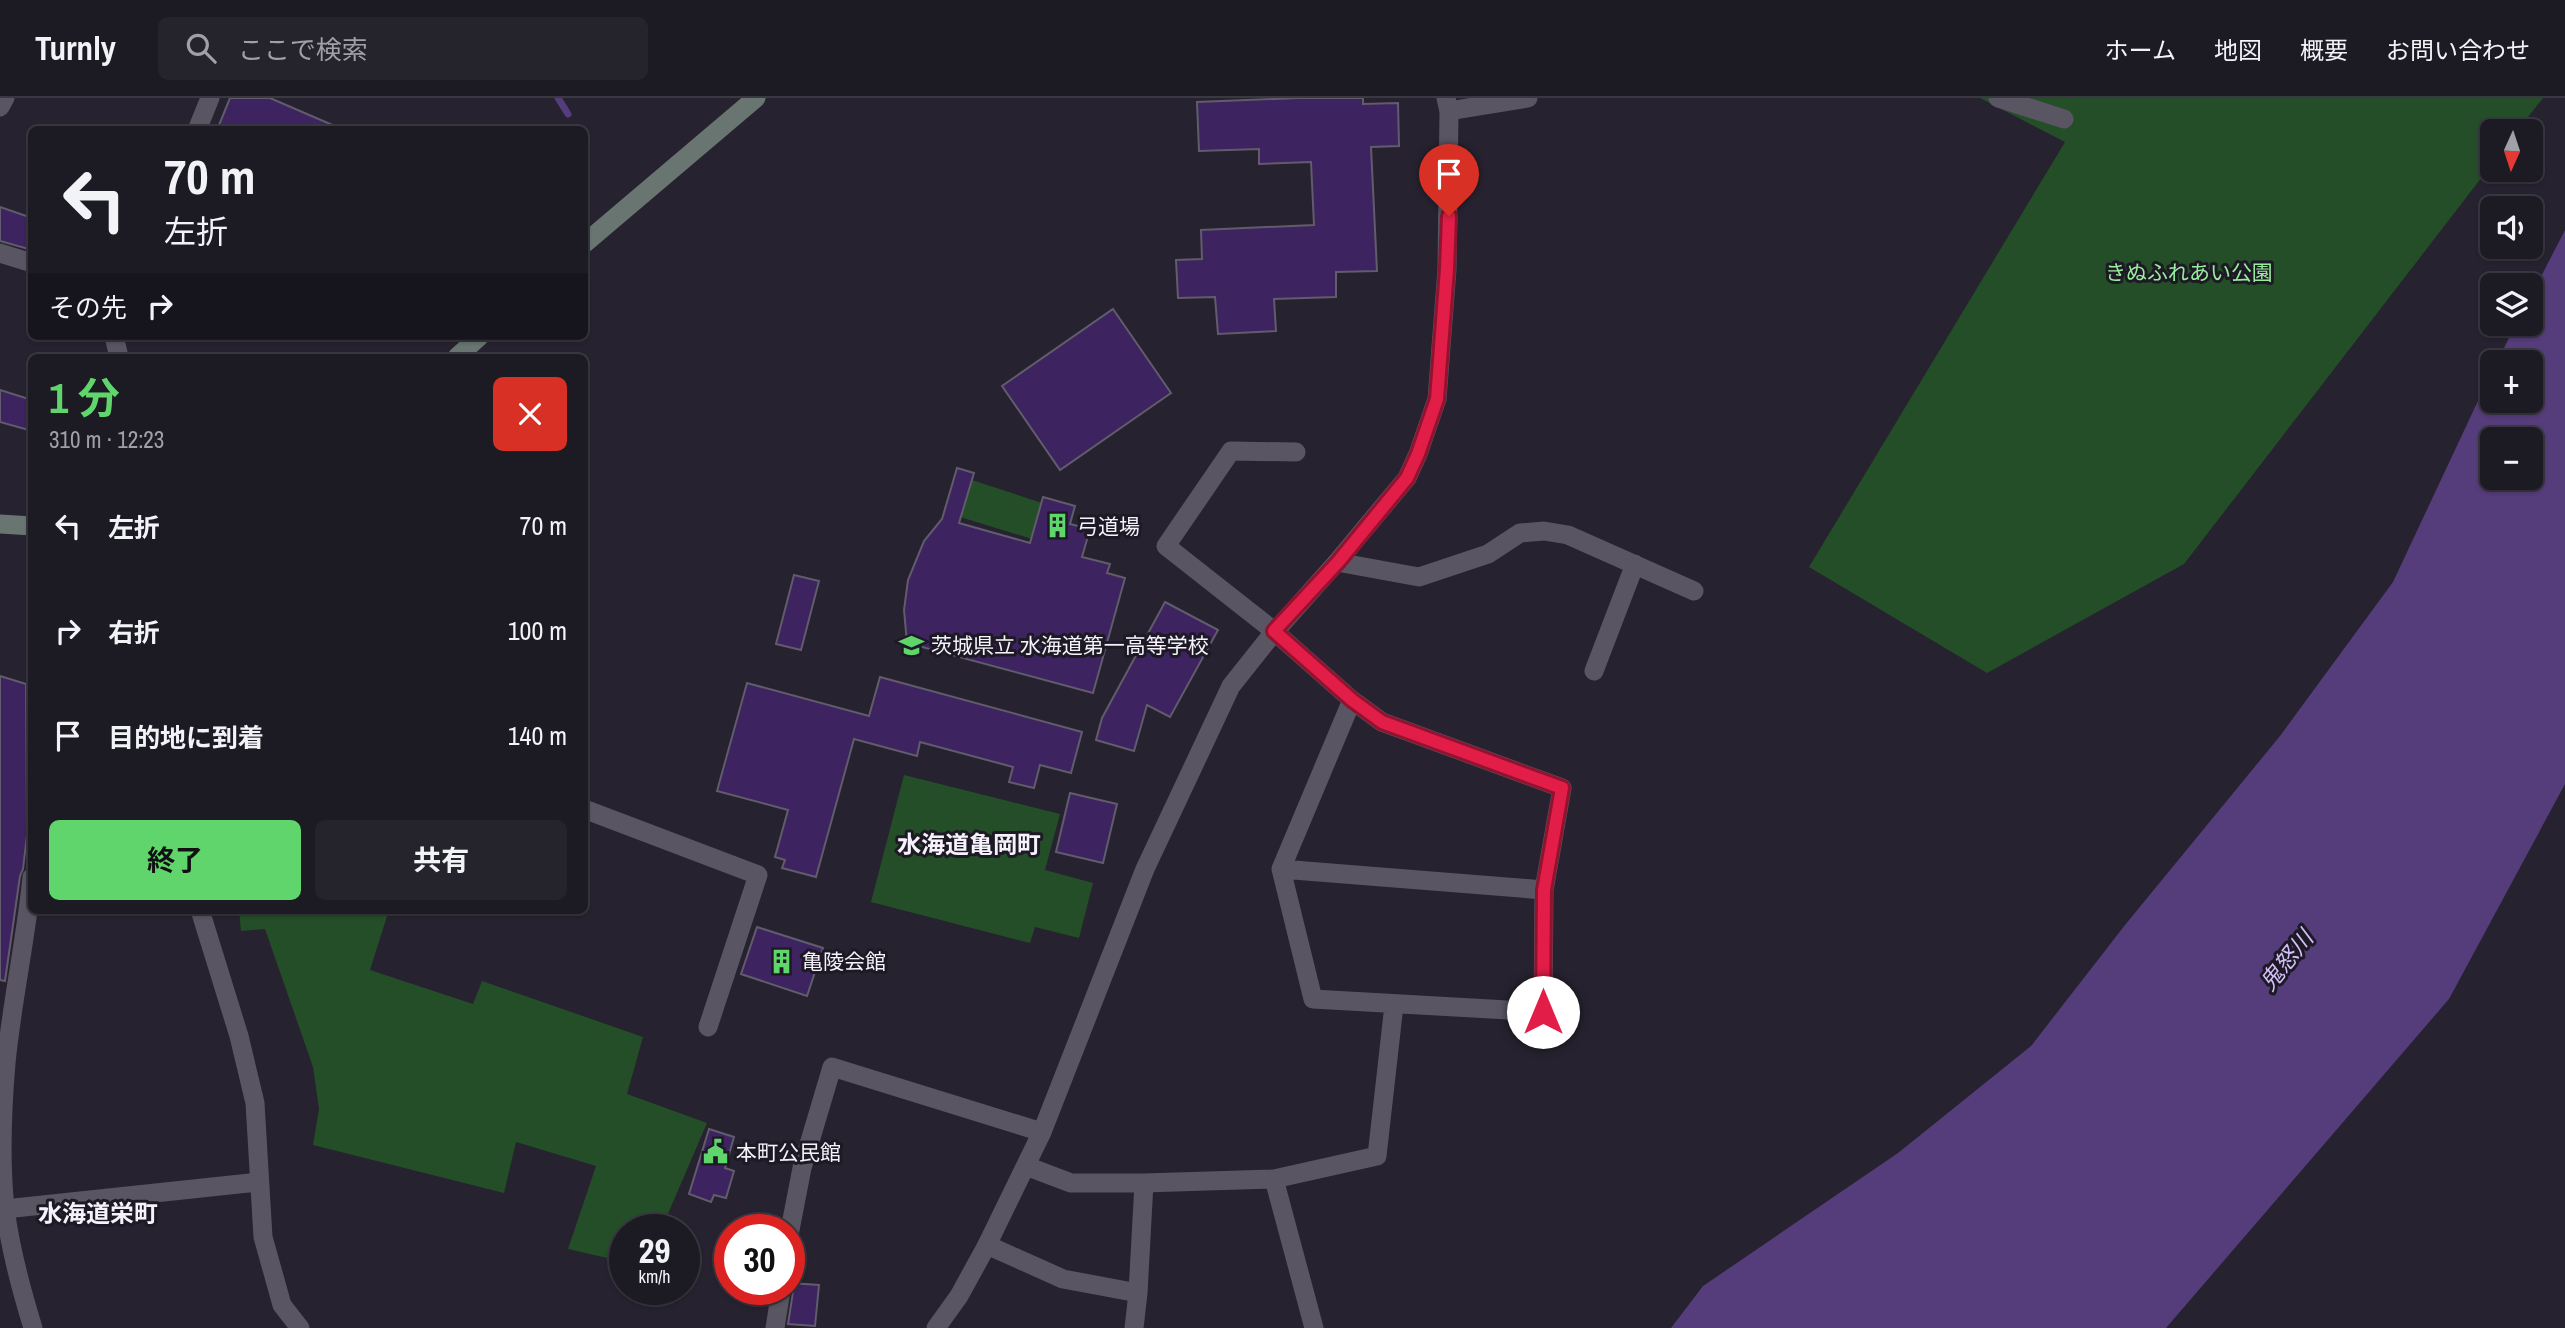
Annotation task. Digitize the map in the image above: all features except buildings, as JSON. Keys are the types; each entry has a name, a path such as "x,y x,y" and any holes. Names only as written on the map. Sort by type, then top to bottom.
{"main road":[{"path":"588,241 756,98"},
{"path":"460,354 476,340"},
{"path":"0,524 28,526"}],"street":[{"path":"0,107 5,98"},
{"path":"199,126 210,98"},
{"path":"936,1328 959,1296 987,1245 1042,1132 1145,869 1231,686 1274,631 1338,562 1407,478 1418,454 1437,399 1447,269 1448,104 1528,98"},
{"path":"1998,98 2064,120"},
{"path":"0,253 28,262"},
{"path":"1296,452 1231,451 1166,546 1274,631 1352,700 1382,722 1562,788 1544,890 1543,1012 1313,999 1281,869 1352,700"},
{"path":"1338,562 1419,577 1488,554 1520,533 1544,531 1568,535 1694,591"},
{"path":"1594,671 1634,564"},
{"path":"588,811 758,875 708,1027"},
{"path":"1281,869 1544,890"},
{"path":"29,914 3,1063 3,1164 5,1209 21,1289 33,1328"},
{"path":"201,914 239,1036 255,1103 263,1237 282,1305 300,1328"},
{"path":"1026,1166 1071,1183 1273,1180 1377,1156 1394,1005"},
{"path":"793,1214 802,1168 832,1067 1042,1132"},
{"path":"1273,1180 1314,1328"},
{"path":"5,1209 259,1182"},
{"path":"1133,1328 1138,1293 1144,1183"},
{"path":"987,1245 1063,1279 1138,1293"},
{"path":"775,1328 779,1305"}],"green space":[{"name":"きぬふれあい公園","path":"1980,98 2543,98 2526,119 2480,119 2480,180 2184,564 1987,673 1809,567 2065,142"},
{"path":"972,480 1042,503 1032,539 960,517"},
{"path":"904,775 1060,814 1045,870 1093,883 1079,938 1035,927 1030,943 871,902"},
{"path":"239,914 388,914 370,970 473,1004 482,981 643,1037 627,1094 707,1123 668,1214 609,1214 609,1258 568,1249 596,1166 516,1142 504,1193 313,1145 319,1109 313,1067 265,929 241,931"}],"water":[{"name":"鬼怒川","path":"2565,230 2565,784 2449,999 2166,1328 1671,1328 1703,1286 1898,1153 2031,1046 2125,925 2280,736 2393,582 2480,397 2480,413 2543,413 2543,350 2503,350 2510,336 2543,336 2543,273"}],"waterway":[{"path":"558,98 568,114"}],"place":[{"name":"弓道場","path":"1057,526"},
{"name":"茨城県立 水海道第一高等学校","path":"911,645"},
{"name":"亀陵会館","path":"782,961"},
{"name":"本町公民館","path":"716,1152"}],"district":[{"name":"水海道亀岡町","path":"969,844"},
{"name":"水海道栄町","path":"98,1213"}],"route":[{"path":"1449,216 1437,399 1418,454 1407,478 1338,562 1274,631 1352,700 1382,722 1562,788 1544,890 1543,1012"}]}
